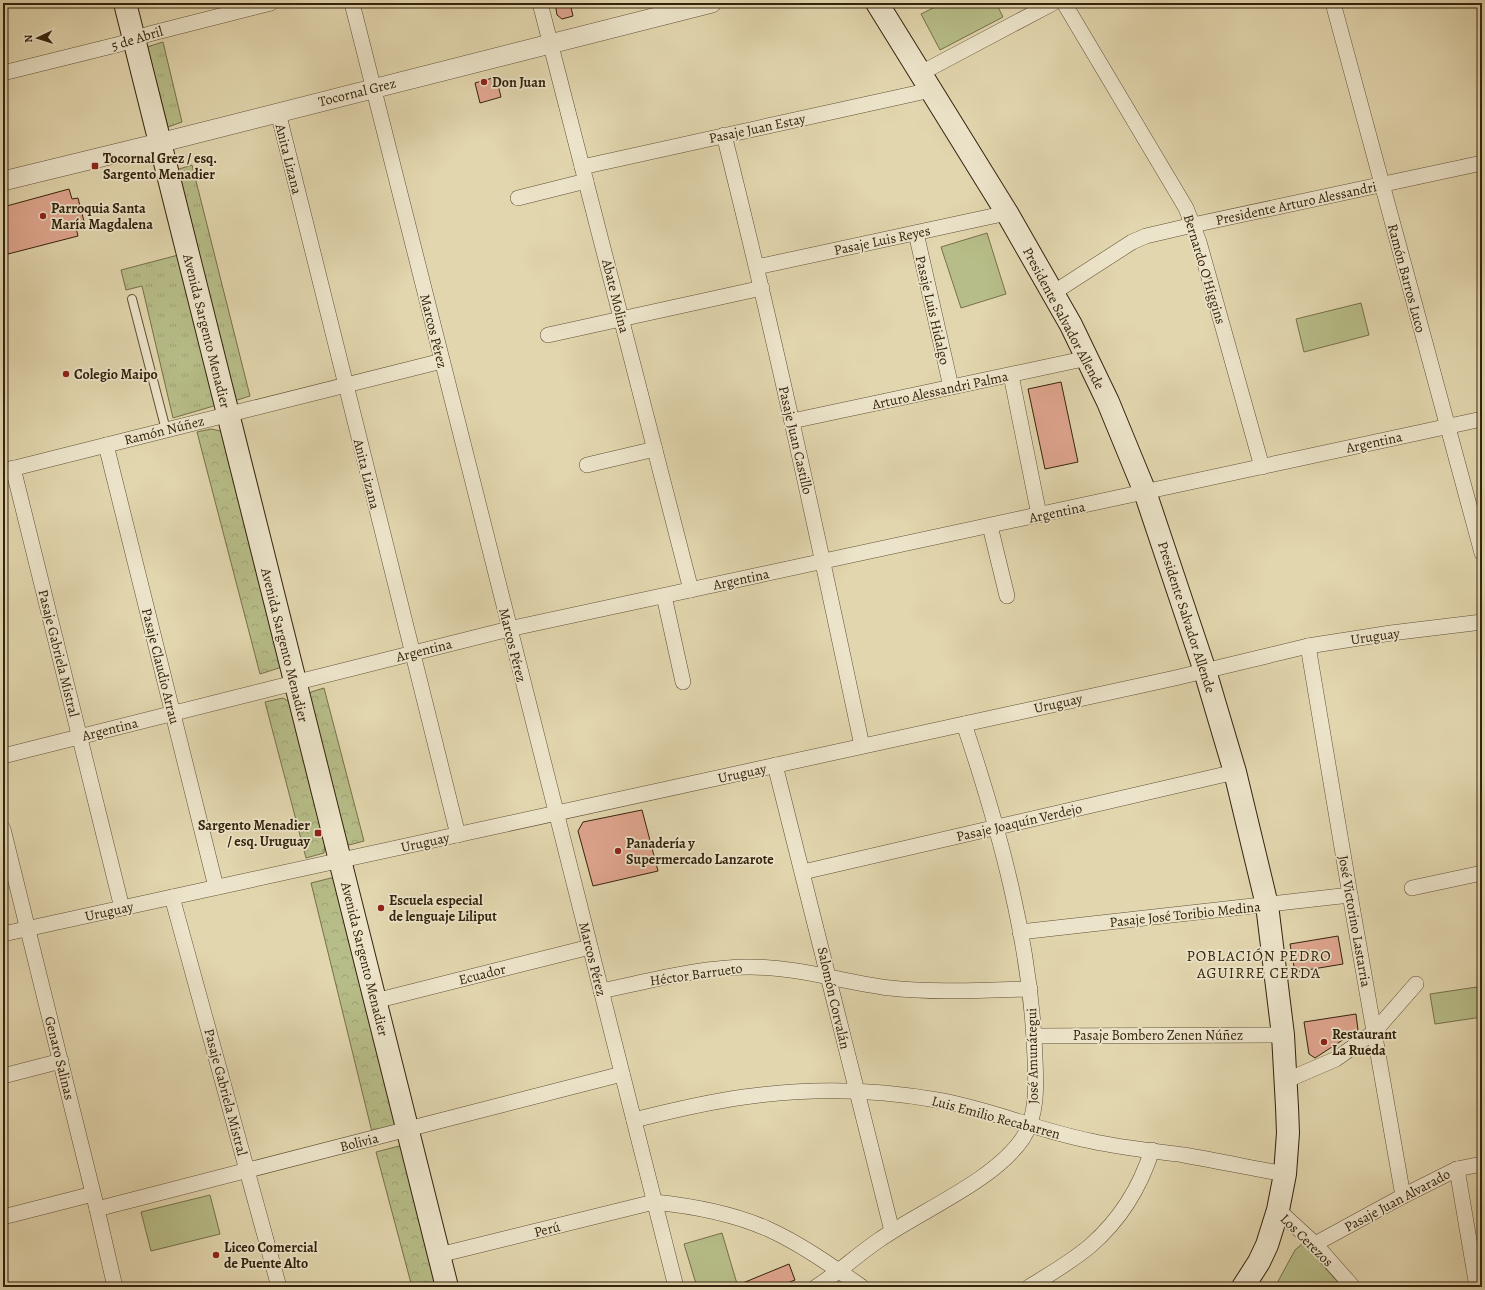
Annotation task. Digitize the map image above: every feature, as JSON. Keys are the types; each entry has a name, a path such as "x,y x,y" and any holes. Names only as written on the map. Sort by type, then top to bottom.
{"main road":[{"name":"Avenida Sargento Menadier","path":"125,3 447,1287"},
{"name":"Presidente Salvador Allende","path":"877,3 1007,213 1088,358 1125,440 1145,492 1205,671 1235,772 1267,904 1283,1034 1288,1133 1285,1174 1278,1210 1267,1245 1259,1262 1243,1287"}],"street":[{"name":"5 de Abril","path":"3,73 113,46 149,34 271,3"},
{"name":"Marcos Pérez","path":"352,3 676,1287"},
{"name":"Abate Molina","path":"540,3 691,590"},
{"name":"Tocornal Grez","path":"3,181 712,3"},
{"name":"Pasaje Juan Estay","path":"518,198 584,174 926,81 1052,3"},
{"name":"Bernardo O'Higgins","path":"1064,3 1186,208 1193,225 1262,466"},
{"name":"Ramón Barros Luco","path":"1333,3 1482,553"},
{"name":"Anita Lizana","path":"278,112 458,835"},
{"name":"Pasaje Juan Castillo","path":"724,135 762,288 862,746"},
{"name":"Presidente Arturo Alessandri","path":"1053,293 1132,242 1146,236 1482,163"},
{"name":"Pasaje Luis Reyes","path":"757,267 1007,213"},
{"name":"Pasaje Luis Hidalgo","path":"916,233 950,387"},
{"path":"548,335 762,288"},
{"name":"Arturo Alessandri Palma","path":"792,421 1088,358"},
{"name":"Ramón Núñez","path":"8,469 442,361"},
{"path":"1011,374 1039,516"},
{"name":"Argentina","path":"3,756 509,629 1039,516 1447,426 1482,420"},
{"name":"Pasaje Claudio Arrau","path":"106,445 216,887"},
{"path":"587,465 655,449"},
{"name":"Pasaje Gabriela Mistral","path":"8,469 80,737 122,908"},
{"path":"990,526 1007,596"},
{"path":"664,596 684,682"},
{"name":"Uruguay","path":"3,934 1205,671 1308,646 1391,633 1482,622"},
{"name":"José Victorino Lastarria","path":"1308,646 1350,895 1404,1196"},
{"name":"José Amunátegui","path":"816,1287 840,1271 892,1231 970,1184 997,1165 1018,1145 1029,1126 1034,1107 1034,1036 1030,989 1020,932 996,827 964,724"},
{"name":"Salomón Corvalán","path":"775,765 892,1231"},
{"name":"Pasaje Joaquín Verdejo","path":"802,872 1235,772"},
{"name":"Genaro Salinas","path":"3,830 61,1061 115,1287"},
{"path":"1412,888 1482,873"},
{"name":"Pasaje José Toribio Medina","path":"1020,932 1350,895"},
{"name":"Pasaje Gabriela Mistral","path":"172,897 279,1287"},
{"name":"Ecuador","path":"375,1001 590,947"},
{"name":"Héctor Barrueto","path":"601,990 687,973 729,967 770,967 810,972 859,983 916,990 1030,989"},
{"path":"1285,1081 1336,1059 1374,1032 1416,984"},
{"name":"Pasaje Bombero Zenen Núñez","path":"1034,1036 1283,1034"},
{"path":"3,1076 61,1061"},
{"name":"Bolivia","path":"97,1209 622,1074"},
{"name":"Luis Emilio Recabarren","path":"634,1120 697,1105 758,1095 805,1091 856,1092 937,1100 981,1110 1029,1126 1093,1142 1152,1150 1285,1174"},
{"path":"1029,1287 1063,1266 1089,1247 1116,1219 1138,1185 1152,1150"},
{"name":"Pasaje Juan Alvarado","path":"1315,1244 1456,1169 1482,1164"},
{"path":"1456,1169 1477,1287"},
{"path":"3,1217 93,1194"},
{"name":"Perú","path":"439,1255 654,1202 710,1210 749,1222 788,1239 840,1271 862,1287"},
{"name":"Los Cerezos","path":"1278,1210 1315,1244 1353,1287"}],"lane":[{"path":"132,299 166,430"}],"green space":[{"path":"943,3 996,3 1003,17 940,50 921,14"},
{"path":"163,42 182,122 168,127 147,47"},
{"path":"192,165 250,396 234,401 176,170"},
{"path":"987,233 1006,294 961,308 941,247"},
{"path":"182,254 217,405 173,418 142,286 126,290 121,270"},
{"path":"1361,303 1369,335 1304,352 1296,319"},
{"path":"211,429 221,431 282,667 260,674 197,432"},
{"path":"324,688 364,841 349,845 343,837 307,697 311,692"},
{"path":"283,698 291,703 325,841 324,853 306,858 265,702"},
{"path":"335,877 398,1124 372,1132 311,883"},
{"path":"1477,987 1482,1017 1435,1024 1430,994"},
{"path":"403,1145 438,1287 412,1287 376,1152"},
{"path":"210,1195 220,1234 151,1251 141,1212"},
{"path":"722,1233 738,1287 697,1287 684,1244"},
{"path":"1303,1243 1342,1287 1275,1287 1295,1250"}],"building":[{"path":"555,3 570,3 573,16 562,19 557,15"},
{"path":"496,77 501,97 480,103 475,83"},
{"name":"Parroquia Santa María Magdalena","path":"69,189 72,199 78,198 85,225 76,228 78,236 8,254 3,236 3,207"},
{"path":"1061,382 1078,462 1045,469 1028,389"},
{"name":"Panadería y Supermercado Lanzarote","path":"642,810 658,871 593,886 578,831 583,822"},
{"path":"1338,936 1343,964 1295,972 1290,944"},
{"name":"Restaurant La Rueda","path":"1356,1014 1358,1030 1315,1058 1309,1054 1304,1022"},
{"path":"789,1264 795,1280 777,1287 733,1287"}],"place":[{"name":"Don Juan","path":"484,82"},
{"name":"Tocornal Grez / esq. Sargento Menadier","path":"95,166"},
{"name":"Parroquia Santa María Magdalena","path":"43,216"},
{"name":"Colegio Maipo","path":"66,374"},
{"name":"Sargento Menadier / esq. Uruguay","path":"318,833"},
{"name":"Panadería y Supermercado Lanzarote","path":"618,851"},
{"name":"Escuela especial de lenguaje Liliput","path":"381,908"},
{"name":"Restaurant La Rueda","path":"1324,1042"},
{"name":"Liceo Comercial de Puente Alto","path":"216,1255"}],"district":[{"name":"POBLACIÓN PEDRO AGUIRRE CERDA","path":"1259,964"}]}
